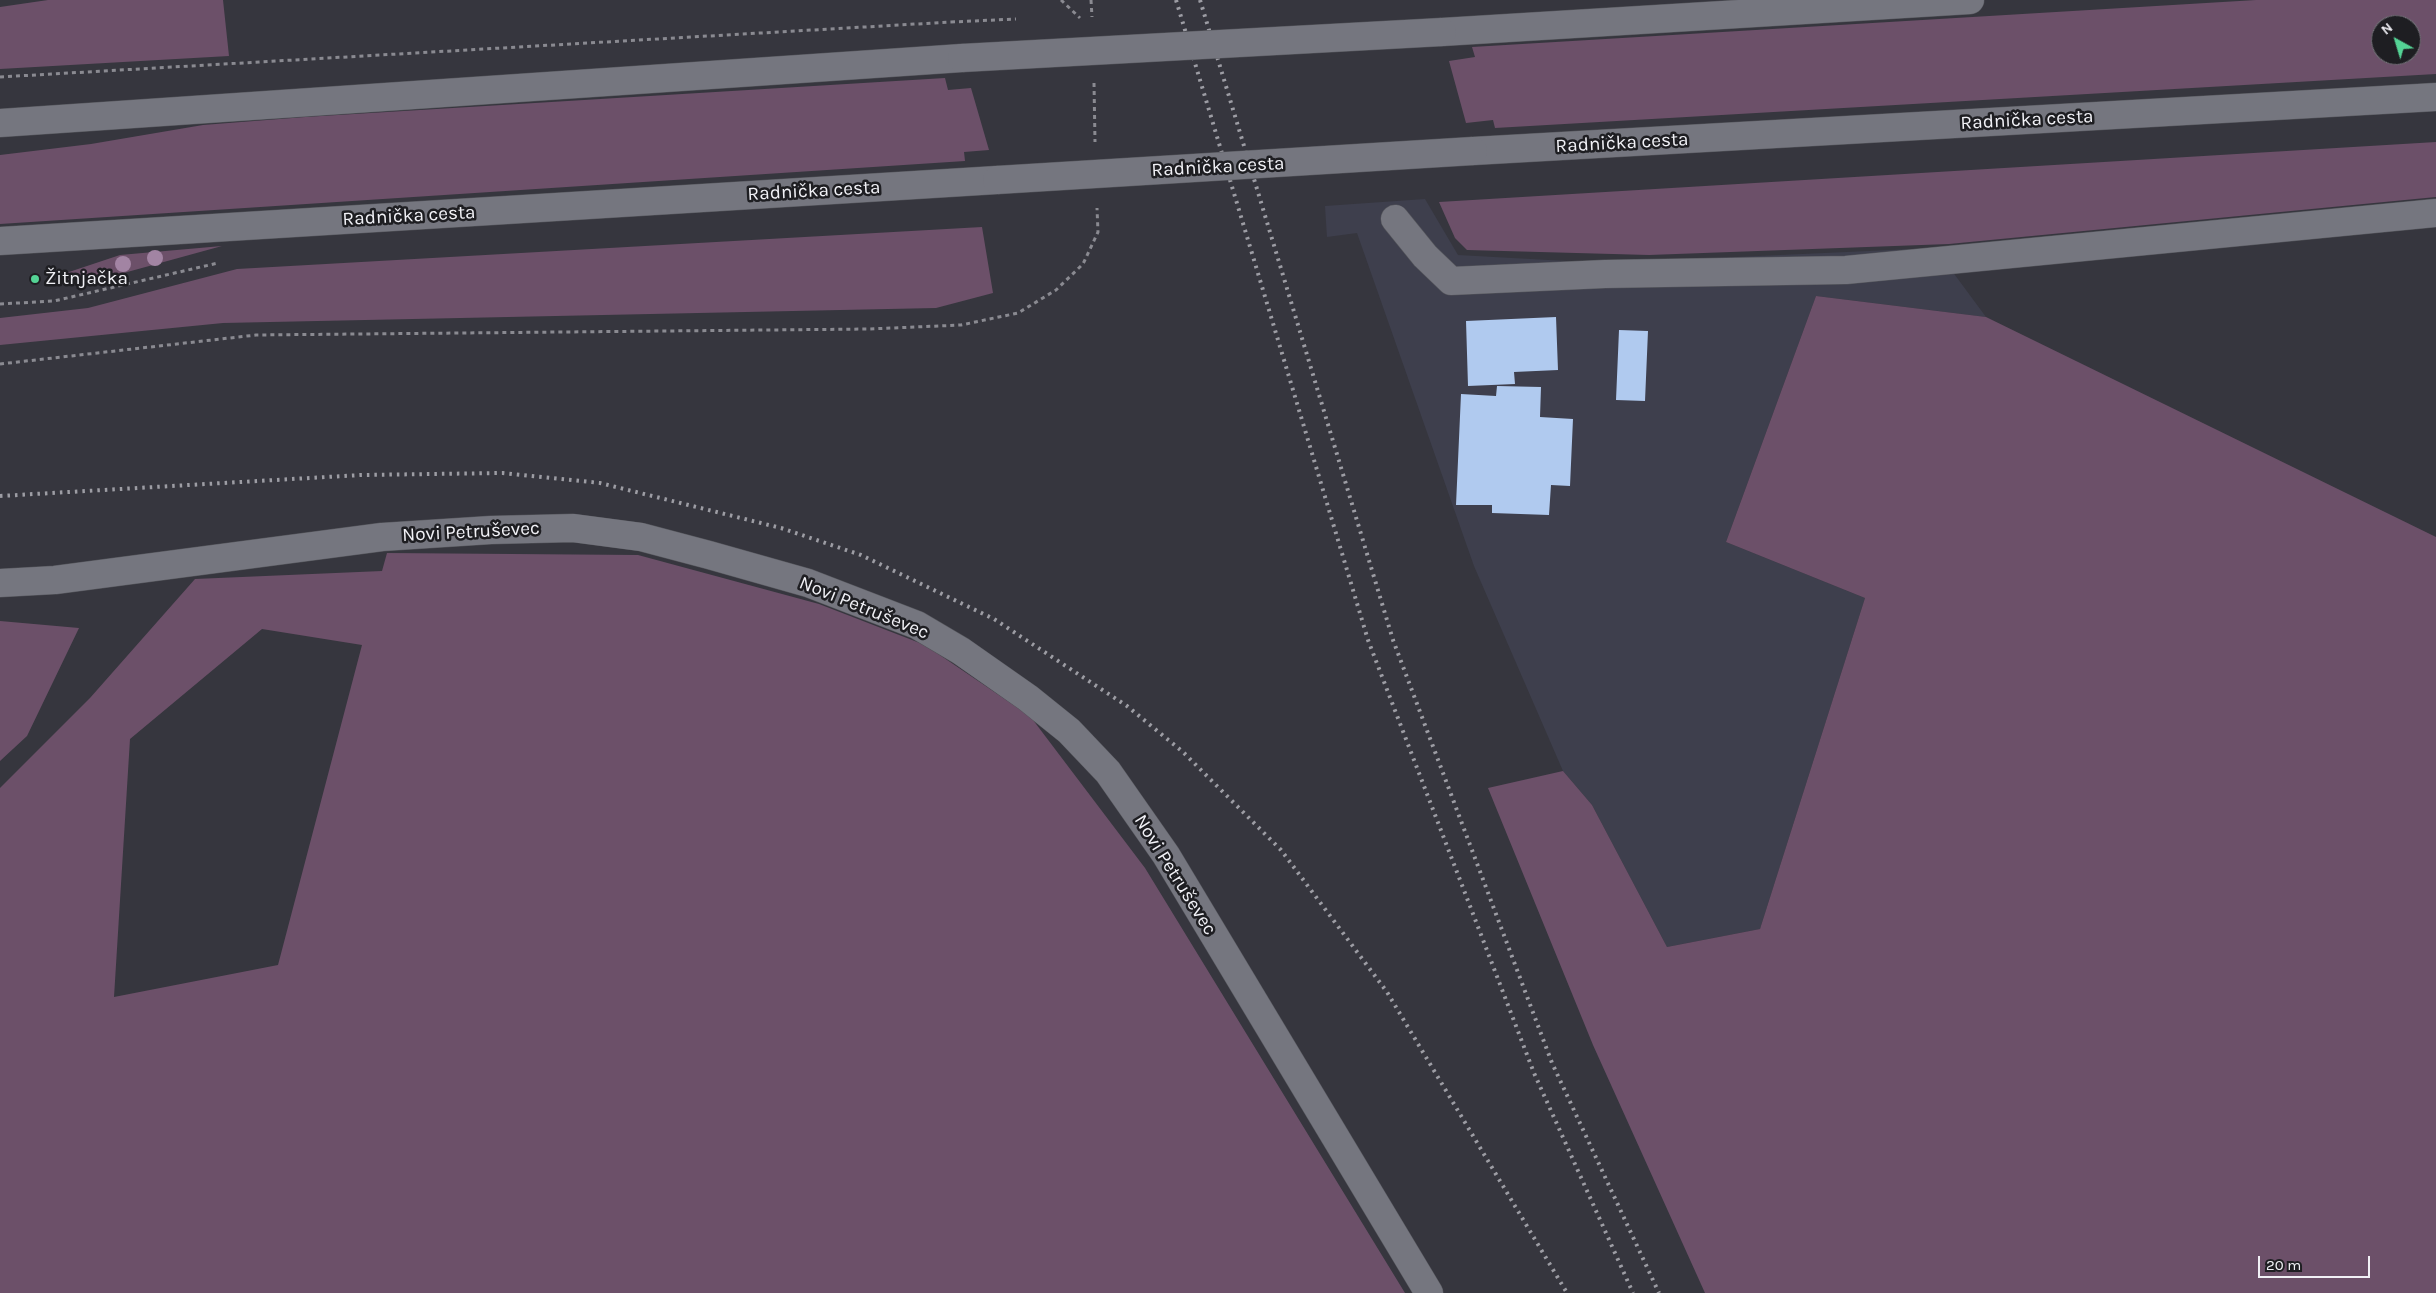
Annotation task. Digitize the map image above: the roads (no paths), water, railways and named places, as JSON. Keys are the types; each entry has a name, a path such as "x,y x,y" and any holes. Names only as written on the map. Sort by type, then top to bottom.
{"main road":[{"path":"0,123 962,58 1442,32 1970,0"},
{"name":"Radnička cesta","path":"0,241 1473,151 2436,97"},
{"path":"1395,219 1425,256 1451,282 1605,274 1846,270 2436,213"},
{"name":"Novi Petruševec","path":"0,583 56,580 382,537 491,530 573,528 641,537 808,583 917,626 961,651 1028,698 1069,731 1108,772 1166,856 1429,1293"}],"railway":[{"path":"1176,0 1368,640 1534,1073 1633,1293"},
{"path":"1200,0 1393,640 1552,1063 1659,1293"},
{"path":"0,496 361,475 503,473 600,483 781,528 861,555 994,619 1127,706 1183,752 1281,850 1387,992 1567,1293"}],"place":[{"name":"Žitnjačka","path":"35,279"}]}
